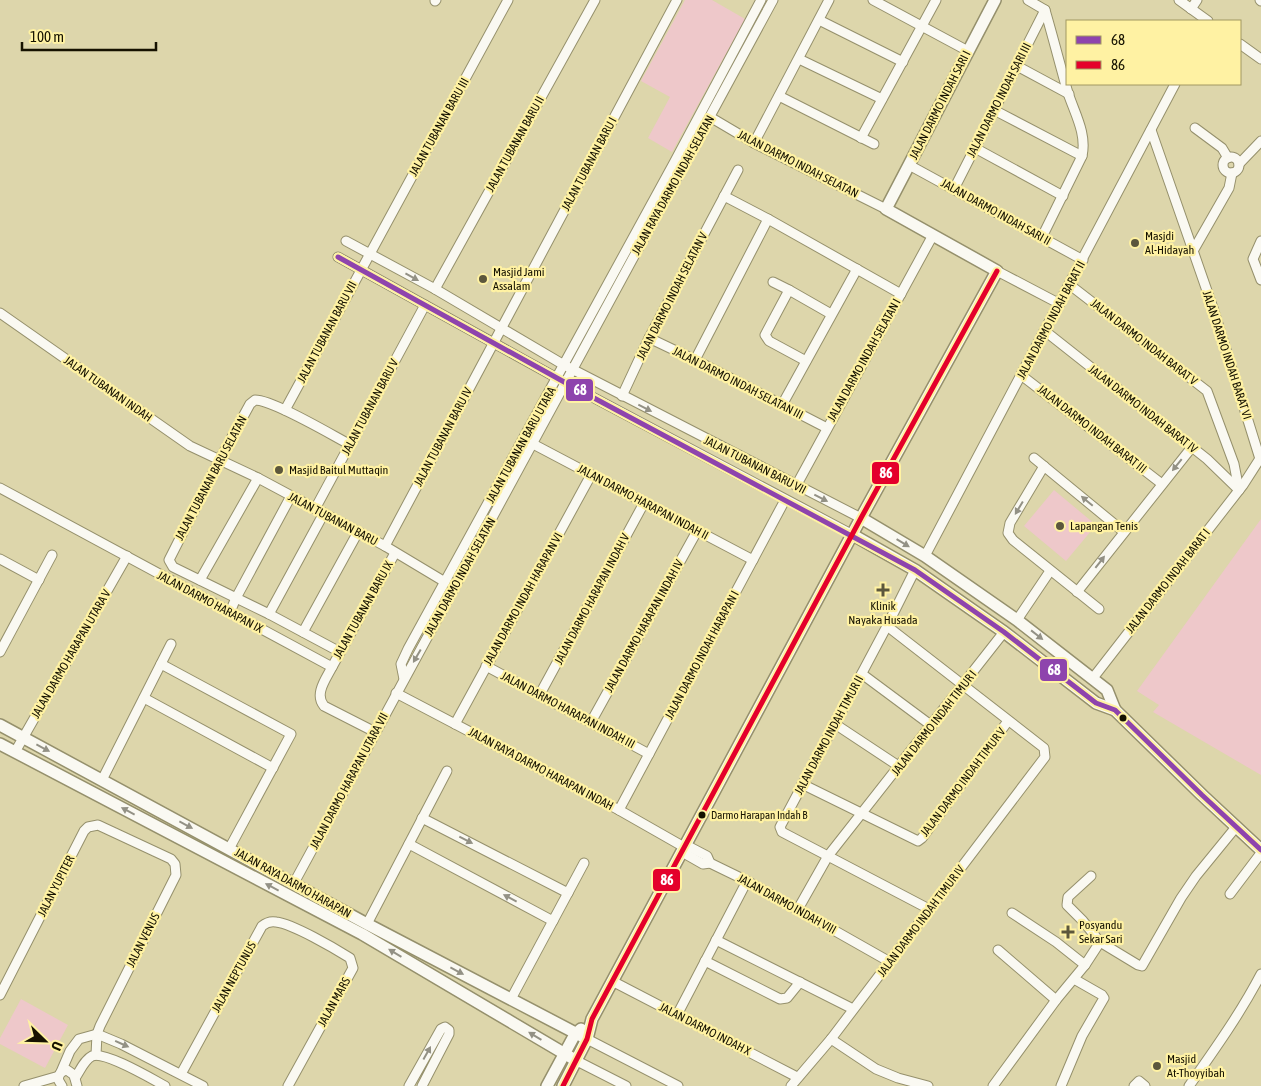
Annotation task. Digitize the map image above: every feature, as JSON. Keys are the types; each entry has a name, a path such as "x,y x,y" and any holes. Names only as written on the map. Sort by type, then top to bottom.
{"street":[{"name":"JALAN TUBANAN BARU III","path":"369,255 508,0"},
{"name":"JALAN TUBANAN BARU II","path":"434,289 595,0"},
{"name":"JALAN TUBANAN BARU I","path":"502,328 677,0"},
{"name":"JALAN TUBANAN BARU UTARA","path":"404,679 402,661 647,218 761,0"},
{"name":"JALAN RAYA DARMO INDAH SELATAN","path":"573,370 773,0"},
{"path":"754,143 829,0"},
{"path":"872,0 968,51"},
{"path":"862,138 936,0"},
{"name":"JALAN DARMO INDAH SARI I","path":"886,209 995,0"},
{"path":"1028,0 1045,10 1066,84"},
{"path":"1178,0 1207,20"},
{"path":"1191,9 1198,0"},
{"name":"JALAN DARMO INDAH SARI III","path":"954,189 1045,10"},
{"path":"819,20 903,62"},
{"path":"1241,45 1261,59"},
{"path":"799,59 882,99"},
{"path":"1016,66 1069,94"},
{"path":"1042,237 1082,156 1084,147 1083,135 1066,85"},
{"name":"JALAN DARMO INDAH BARAT II","path":"925,556 1175,85"},
{"path":"779,96 874,144"},
{"path":"994,110 1082,156"},
{"name":"JALAN DARMO INDAH SELATAN","path":"710,117 754,143 886,209"},
{"path":"1195,128 1222,148 1228,158"},
{"name":"JALAN DARMO INDAH BARAT VI","path":"1151,130 1193,251 1260,458"},
{"path":"1228,158 1224,168 1228,173 1232,173 1238,170 1239,164 1261,141"},
{"path":"975,148 1063,196"},
{"path":"1228,158 1235,158 1239,164"},
{"name":"JALAN DARMO INDAH SARI II","path":"909,165 1083,260"},
{"name":"JALAN DARMO INDAH SELATAN V","path":"622,396 649,338 738,170"},
{"path":"1193,251 1229,188 1232,173"},
{"path":"724,196 901,294"},
{"path":"886,209 1060,304"},
{"path":"695,360 768,219"},
{"name":"JALAN DARMO INDAH SELATAN I","path":"796,486 933,235"},
{"name":"JALAN TUBANAN BARU VII","path":"346,241 434,289 573,370 861,518 925,556 1017,620 1093,678 1107,690 1115,710"},
{"path":"1261,241 1253,259 1261,280"},
{"name":"JALAN TUBANAN BARU VII","path":"285,410 369,255"},
{"path":"338,257 566,383 915,570 1004,632 1096,702 1115,710 1261,852 1230,894"},
{"path":"782,405 856,269"},
{"path":"563,1086 586,1041 592,1019 612,981 861,518 997,271"},
{"path":"772,282 831,314"},
{"name":"JALAN DARMO INDAH BARAT V","path":"1070,284 1207,391 1241,487"},
{"path":"788,290 765,335 769,341 806,361"},
{"name":"JALAN TUBANAN BARU V","path":"269,614 349,444 425,305"},
{"name":"JALAN TUBANAN INDAH","path":"0,313 190,446 220,459"},
{"name":"JALAN TUBANAN BARU IV","path":"385,546 502,328"},
{"name":"JALAN DARMO INDAH BARAT IV","path":"1045,331 1241,487"},
{"name":"JALAN DARMO INDAH SELATAN III","path":"649,338 827,428"},
{"name":"JALAN DARMO INDAH SELATAN","path":"404,679 573,370"},
{"name":"JALAN DARMO INDAH BARAT III","path":"1021,375 1162,484"},
{"name":"JALAN TUBANAN BARU SELATAN","path":"200,580 170,564 170,556 250,404 255,400 262,400 285,410"},
{"path":"285,410 349,444"},
{"name":"JALAN DARMO HARAPAN INDAH II","path":"533,444 753,560"},
{"path":"1077,592 1192,447"},
{"path":"1034,458 1124,532"},
{"name":"JALAN DARMO INDAH BARAT I","path":"1093,678 1241,487 1260,458"},
{"name":"JALAN TUBANAN BARU","path":"220,459 385,546 445,582"},
{"path":"1044,466 1010,523 1008,533 1013,540 1050,571 1099,609"},
{"name":"JALAN DARMO INDAH HARAPAN VI","path":"454,724 591,475"},
{"path":"258,478 200,580 340,652"},
{"name":"JALAN DARMO HARAPAN IX","path":"0,488 332,667"},
{"path":"230,612 291,496"},
{"name":"JALAN DARMO INDAH HARAPAN I","path":"619,810 785,500"},
{"name":"JALAN DARMO HARAPAN INDAH V","path":"540,694 644,503"},
{"path":"480,519 490,524"},
{"name":"JALAN DARMO HARAPAN INDAH IV","path":"590,722 697,531"},
{"path":"303,632 358,532"},
{"name":"JALAN TUBANAN BARU IX","path":"332,667 394,553"},
{"path":"0,652 4,636 39,580 52,555"},
{"name":"JALAN DARMO HARAPAN UTARA V","path":"15,752 127,556"},
{"path":"0,559 39,580"},
{"name":"JALAN DARMO INDAH TIMUR II","path":"915,570 862,674 802,784 781,825 781,830 930,909"},
{"path":"1017,620 1050,571"},
{"path":"887,626 1008,722"},
{"name":"JALAN DARMO INDAH TIMUR I","path":"798,909 828,856 964,686 1004,632"},
{"path":"102,780 171,644"},
{"path":"161,664 291,733 291,737 229,848"},
{"name":"JALAN DARMO HARAPAN INDAH III","path":"486,666 649,754"},
{"path":"332,667 319,693 320,702 324,706 375,732"},
{"path":"862,674 932,726"},
{"name":"JALAN DARMO HARAPAN UTARA VII","path":"294,884 404,679"},
{"name":"JALAN RAYA DARMO HARAPAN INDAH","path":"396,693 619,810 684,848 707,856 710,863"},
{"path":"144,698 273,768"},
{"name":"JALAN DARMO INDAH TIMUR IV","path":"791,1086 831,1039 1044,760 1046,754 1044,748 1008,722"},
{"name":"JALAN DARMO INDAH TIMUR V","path":"863,813 914,840 920,840 1008,722"},
{"path":"834,724 900,767"},
{"name":"JALAN RAYA DARMO HARAPAN","path":"0,725 586,1041"},
{"name":"JALAN RAYA DARMO HARAPAN","path":"0,744 362,934 578,1058"},
{"path":"367,924 446,771"},
{"path":"802,784 863,813"},
{"path":"422,818 568,893"},
{"name":"JALAN YUPITER","path":"0,995 88,826 98,825 138,843"},
{"path":"1091,876 1068,897 1066,903 1100,942 1138,965 1144,965 1181,898 1207,861 1236,827"},
{"name":"JALAN VENUS","path":"96,1055 97,1034 176,876 175,864 171,859 138,843"},
{"path":"409,844 553,921"},
{"path":"511,1000 584,863"},
{"name":"JALAN DARMO INDAH VIII","path":"710,863 798,909 890,962"},
{"path":"677,1015 747,881"},
{"path":"1012,914 1056,942 1085,965"},
{"name":"JALAN NEPTUNUS","path":"181,1074 262,926 266,923 275,922 310,936"},
{"name":"JALAN MARS","path":"288,1086 353,968 350,958 310,936"},
{"path":"716,940 853,1009"},
{"path":"993,1086 1056,1000 1085,965 1100,942"},
{"path":"998,950 1056,1000"},
{"path":"705,961 780,999 786,998 800,982"},
{"path":"1189,1086 1224,1037 1247,1001 1261,974"},
{"path":"1061,1086 1082,1036 1104,998 1074,979"},
{"name":"JALAN DARMO INDAH X","path":"612,981 797,1078"},
{"path":"547,1086 575,1035 592,1019"},
{"path":"409,1086 441,1029 445,1027 449,1030 449,1034 422,1086"},
{"path":"62,1086 59,1082 60,1074 70,1051 79,1039 97,1034 204,1086"},
{"path":"831,1039 876,1069 921,1085"},
{"path":"586,1041 678,1086"},
{"path":"75,1083 83,1065 90,1057 96,1055 114,1060 165,1086"},
{"path":"578,1058 626,1086"},
{"path":"24,1086 70,1071 73,1072 75,1083"},
{"path":"1134,1086 1139,1081 1146,1086"}],"shaded area":[{"path":"685,0 712,0 745,19 672,152 648,138 670,97 641,81"},
{"name":"Lapangan Tenis","path":"1054,490 1096,525 1066,561 1024,526"},
{"path":"1261,519 1261,775 1153,712 1159,705 1137,691"},
{"path":"21,999 68,1025 45,1068 0,1044 0,1038"}],"transit line":[{"name":"68","path":"338,257 566,383 915,570 1004,632 1096,703 1115,710 1261,850"},
{"name":"86","path":"563,1086 587,1039 592,1019 861,518 997,271"}],"place":[{"name":"Masjdi Al-Hidayah","path":"1135,243"},
{"name":"Masjid Jami Assalam","path":"483,279"},
{"name":"Masjid Baitul Muttaqin","path":"279,470"},
{"name":"Lapangan Tenis","path":"1060,526"},
{"name":"Klinik Nayaka Husada","path":"883,590"},
{"name":"Darmo Harapan Indah B","path":"702,815"},
{"name":"Posyandu Sekar Sari","path":"1068,932"},
{"name":"Masjid At-Thoyyibah","path":"1157,1066"}]}
